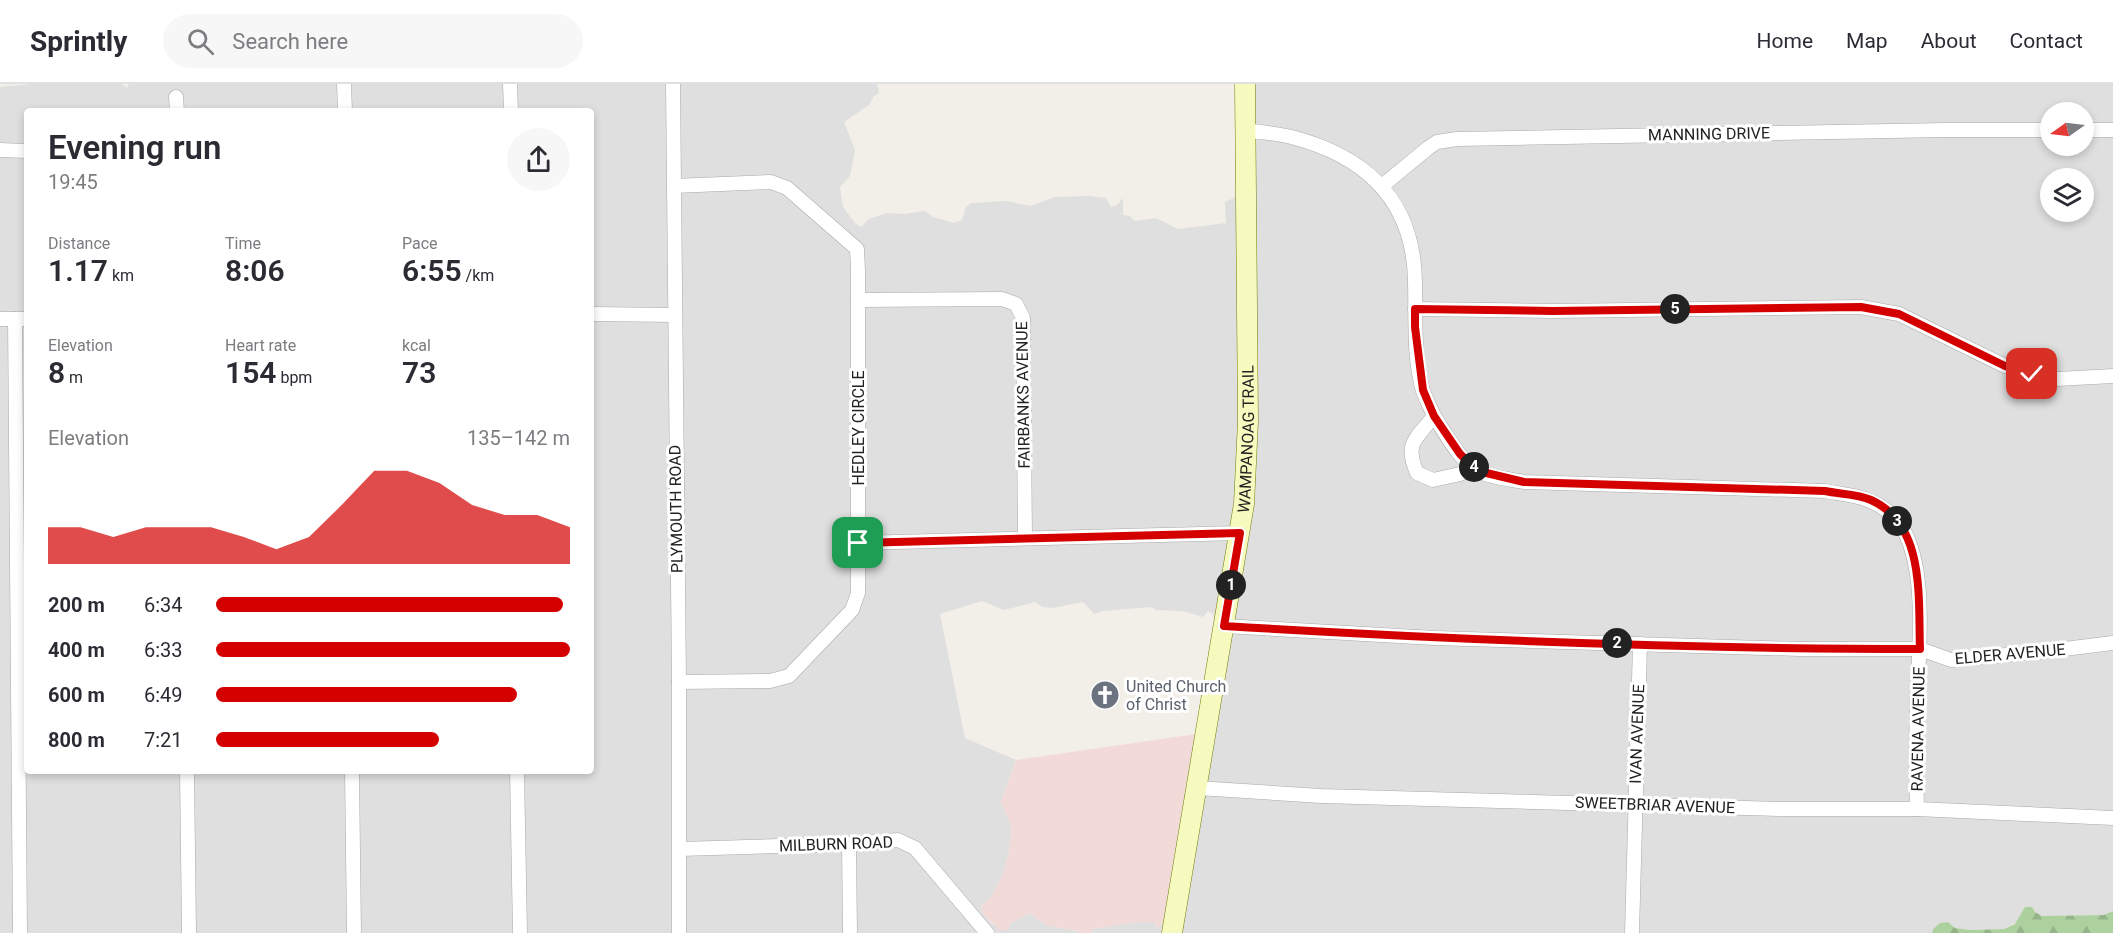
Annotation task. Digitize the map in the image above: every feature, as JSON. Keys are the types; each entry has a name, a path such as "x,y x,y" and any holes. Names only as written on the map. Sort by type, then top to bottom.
{"main road":[{"name":"WAMPANOAG TRAIL","path":"1172,933 1240,533 1247,449 1245,84"}],"street":[{"path":"344,84 345,108"},
{"path":"510,84 511,108"},
{"name":"PLYMOUTH ROAD","path":"673,84 679,933"},
{"name":"MANNING DRIVE","path":"1382,186 1437,142 1457,139 1946,129 2040,130"},
{"path":"1246,130 1293,137 1333,150 1362,167 1382,186 1401,215 1412,246 1415,327 1423,390 1434,416 1460,454 1473,466 1460,474 1433,480 1417,473 1411,459 1412,445 1434,416"},
{"path":"2094,130 2113,130"},
{"path":"0,150 24,151"},
{"name":"HEDLEY CIRCLE","path":"674,186 771,182 787,188 857,249 858,300 858,592 852,610 789,676 770,681 679,682"},
{"name":"FAIRBANKS AVENUE","path":"858,300 1002,299 1016,304 1023,318 1025,538"},
{"path":"1415,309 1553,311 1861,307 1899,314 2005,366 2023,371 2057,379 2113,376"},
{"path":"594,314 674,315"},
{"path":"0,319 21,319 18,482 20,933"},
{"name":"RAVENA AVENUE","path":"1473,466 1478,471 1524,482 1825,491 1870,500 1894,518 1909,540 1918,572 1920,649 1917,809"},
{"path":"858,543 1240,533"},
{"name":"ELDER AVENUE","path":"1224,626 1434,638 1800,649 1920,649 1950,660 2113,643"},
{"name":"IVAN AVENUE","path":"1632,933 1640,644"},
{"path":"187,774 189,933"},
{"path":"352,774 354,933"},
{"path":"517,774 520,933"},
{"name":"SWEETBRIAR AVENUE","path":"1197,788 1321,796 1780,809 1917,809 2113,818"},
{"name":"MILBURN ROAD","path":"680,849 849,844 897,840 915,849 987,933"},
{"path":"849,844 850,933"}],"shaded area":[{"path":"31,84 122,84 127,88 129,84 877,84 879,93 874,96 869,105 844,122 855,150 850,176 840,187 843,207 861,227 869,219 887,213 905,214 925,211 933,217 954,223 962,220 966,207 971,203 1006,201 1030,206 1055,197 1089,196 1106,198 1111,207 1117,205 1123,198 1123,215 1130,216 1135,221 1156,218 1178,229 1226,223 1225,202 1236,197 1242,198 1250,84 2113,84 2113,911 2104,915 2051,916 2042,916 2035,912 2004,929 1970,930 1955,928 1948,922 1940,923 1932,933 1092,933 1093,929 1137,922 1154,922 1157,928 1165,921 1215,621 1213,614 1208,611 1203,617 1183,611 1156,610 1151,607 1094,614 1083,602 1052,608 1043,607 1035,602 1004,610 982,601 940,614 965,738 1016,760 1001,802 1012,828 1008,856 1002,877 992,896 981,907 983,914 993,925 1011,923 1030,913 1046,925 1080,933 0,933 0,87"},
{"path":"1203,733 1165,921 1158,929 1154,922 1137,922 1093,929 1092,933 1080,933 1046,925 1030,913 1011,923 1008,930 999,930 983,914 981,907 992,896 1002,877 1008,856 1012,828 1001,802 1016,760"}],"green space":[{"path":"2025,907 2032,907 2042,916 2104,915 2113,911 2113,933 1932,933 1940,923 1948,922 1955,928 1970,930 2004,929 2015,924"}],"place":[{"name":"United Church of Christ","path":"1105,695"}],"route":[{"path":"858,543 1240,533 1224,626 1434,638 1800,649 1920,649 1918,572 1909,540 1894,518 1870,500 1825,491 1524,482 1478,471 1460,454 1434,416 1423,390 1415,309 1553,311 1861,307 1899,314 2005,366 2032,374"}]}
